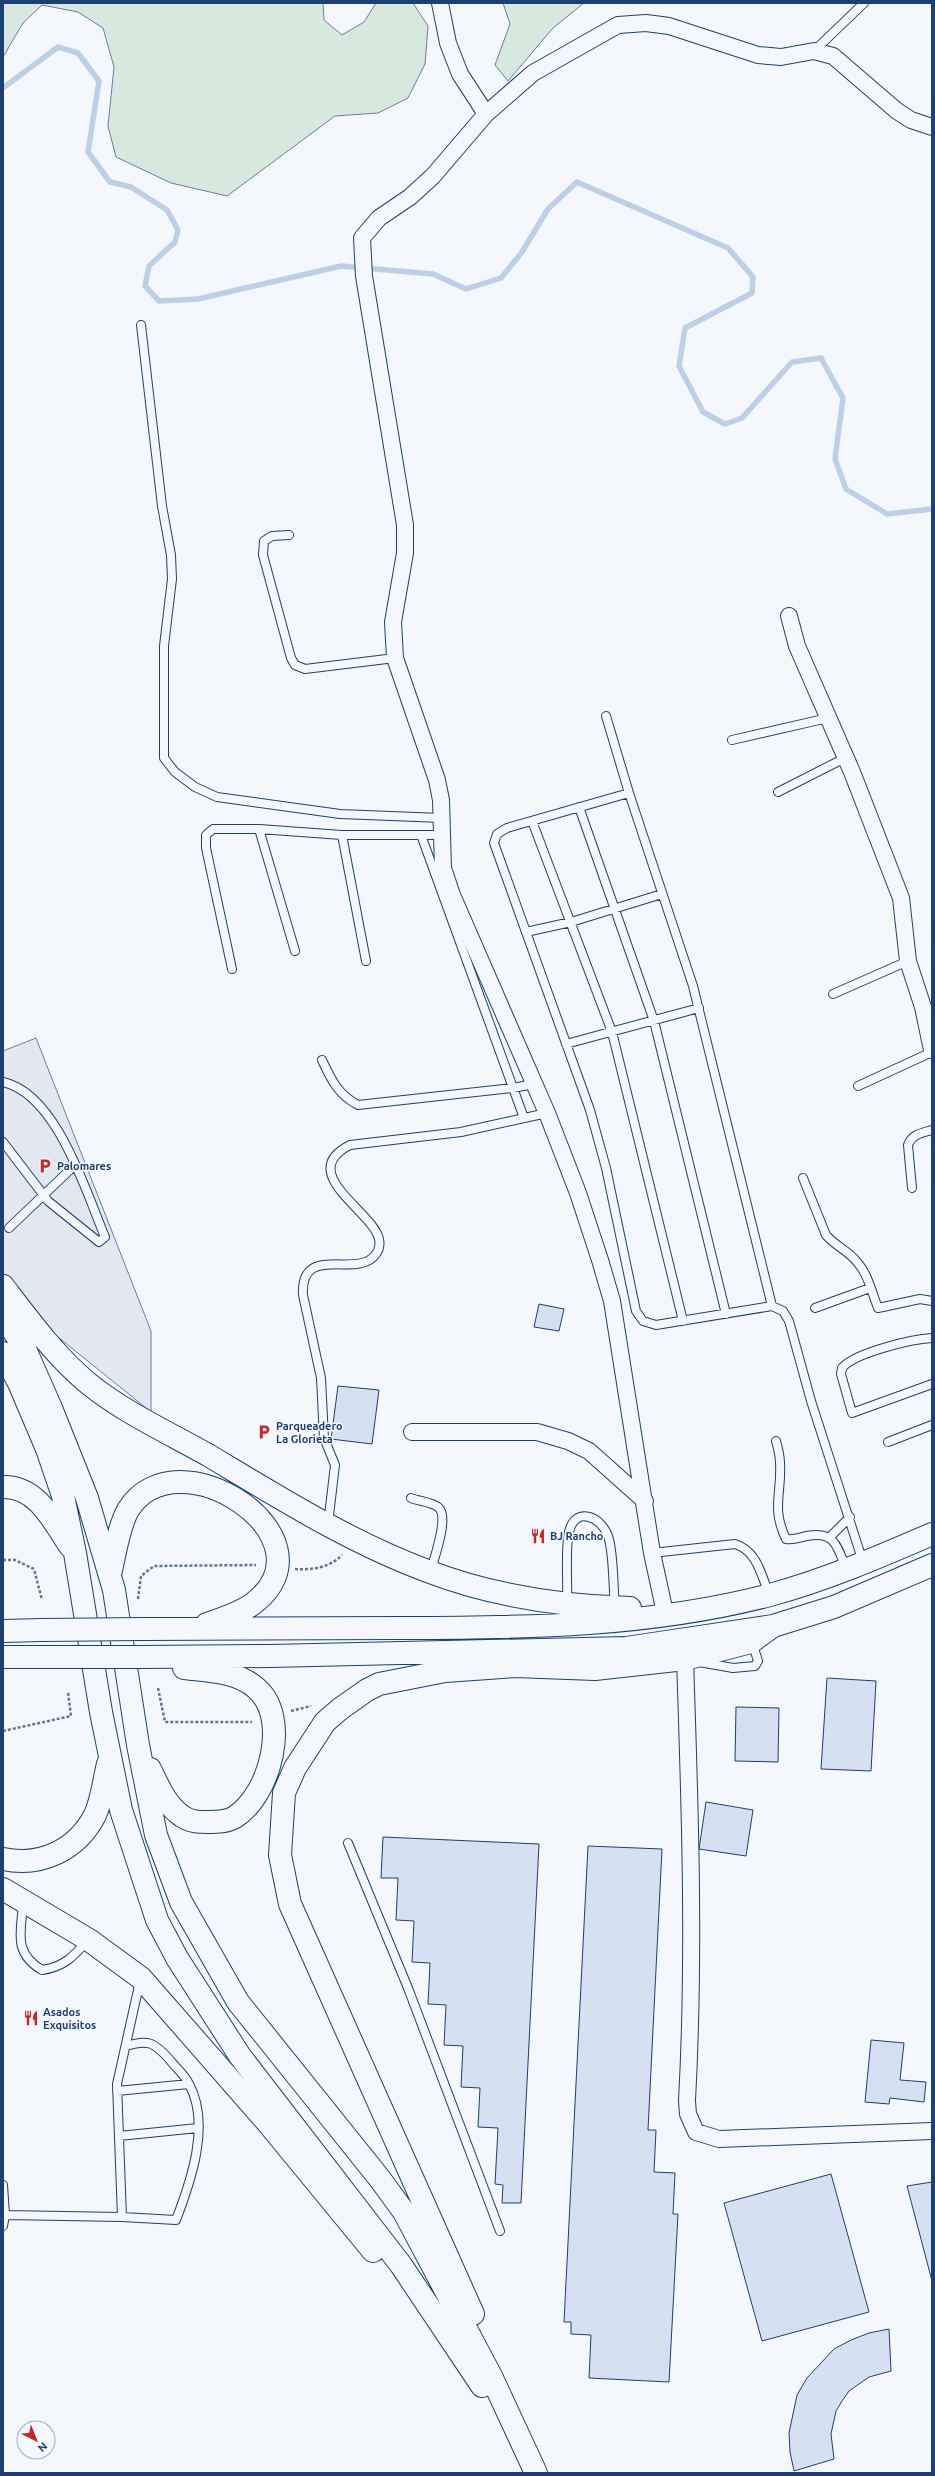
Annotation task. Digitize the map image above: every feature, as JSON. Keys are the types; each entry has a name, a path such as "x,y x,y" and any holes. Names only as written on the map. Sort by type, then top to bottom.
{"main road":[{"path":"3,1286 36,1328 89,1384 328,1526 430,1572 499,1592 567,1604 664,1608 685,1612"},
{"path":"3,1315 25,1349 51,1408 87,1498 114,1590 138,1745 156,1835 181,1902 238,2002 380,2179 404,2212 491,2376 536,2473"},
{"path":"3,1354 19,1383 47,1449 63,1496 76,1553 110,1759 120,1810 157,1920 177,1958 240,2056 401,2265 479,2382 536,2473"},
{"path":"110,1574 129,1510 143,1495 159,1485 178,1481 198,1484 226,1493 252,1511 268,1528 276,1540 278,1561 271,1586 254,1604 196,1629"},
{"path":"3,1487 13,1487 30,1494 76,1553"},
{"path":"6,1630 494,1628 631,1621 770,1595 855,1565 932,1534"},
{"path":"6,1659 44,1657 270,1656 626,1648 773,1626 834,1607 932,1565"},
{"path":"536,2473 522,2425 437,2228 290,1904 280,1855 284,1793 295,1768 325,1722 354,1697 379,1684 439,1672 479,1668 515,1666 595,1669 685,1659 751,1642 773,1626"},
{"path":"138,1745 170,1806 182,1816 195,1822 222,1822 235,1817 261,1787 268,1773 274,1746 273,1725 267,1702 257,1688 234,1676 163,1666 142,1657"},
{"path":"3,1859 19,1862 39,1861 59,1852 75,1841 95,1814 110,1759"},
{"path":"3,1889 24,1900 89,1940 141,1978 267,2122 479,2382"}],"street":[{"path":"440,3 448,43 460,74 486,114"},
{"path":"664,1608 652,1553 645,1501 612,1301 578,1193 547,1113 452,895 443,868 442,818 437,780 395,658 393,622 405,553 405,525 364,276 362,238 379,218 410,197 433,176 486,114 533,72 618,25 646,23 669,26 758,55 781,57 814,51 833,56 897,111 912,120 932,127"},
{"path":"789,616 797,646 845,758 901,898 908,961 923,1007 932,1051"},
{"path":"412,1432 537,1432 568,1441 589,1451 645,1501"},
{"path":"685,1659 691,1891 691,2016 688,2114 696,2132 719,2139 932,2131"}],"lane":[{"path":"814,51 864,3"},
{"path":"141,325 162,506 171,555 172,579 164,646 164,758 175,772 195,787 217,797 340,814 442,818"},
{"path":"289,535 272,536 264,541 262,555 291,658 295,665 305,669 395,658"},
{"path":"606,716 629,793 699,1008 772,1306"},
{"path":"732,740 828,718"},
{"path":"778,792 845,758"},
{"path":"629,793 507,828 497,834 494,843 590,1110 602,1154 636,1311 643,1321 656,1325 772,1306 783,1312 789,1320 811,1401 850,1516 855,1565"},
{"path":"579,807 654,1021 726,1314"},
{"path":"532,821 612,1032 683,1321"},
{"path":"232,969 206,848 206,834 213,829 259,829 342,835 442,835"},
{"path":"259,829 295,951"},
{"path":"342,835 366,961"},
{"path":"421,835 524,1118"},
{"path":"526,932 615,910 662,894"},
{"path":"833,994 908,961"},
{"path":"566,1044 699,1008"},
{"path":"858,1086 932,1051"},
{"path":"322,1060 335,1088 348,1100 358,1105 513,1088 534,1084"},
{"path":"3,1082 15,1085 27,1093 48,1116 62,1136 105,1237 102,1241 99,1242 44,1196 3,1142"},
{"path":"328,1526 335,1465 324,1438 321,1378 303,1295 304,1281 313,1270 320,1265 327,1263 361,1265 368,1262 379,1250 377,1233 336,1185 331,1171 333,1159 336,1154 350,1145 461,1132 547,1113"},
{"path":"912,1188 908,1145 910,1140 916,1135 932,1130"},
{"path":"9,1228 75,1165"},
{"path":"804,1178 826,1235 832,1243 857,1261 878,1308 920,1299 932,1302"},
{"path":"814,1308 870,1288"},
{"path":"932,1338 912,1341 853,1359 842,1368 841,1374 852,1413 932,1384"},
{"path":"888,1442 932,1426"},
{"path":"776,1442 780,1462 776,1504 780,1526 786,1539 795,1540 820,1535 829,1538 835,1542 855,1565"},
{"path":"411,1498 438,1507 442,1512 444,1521 430,1572"},
{"path":"567,1604 569,1533 574,1520 581,1516 592,1516 602,1524 608,1537 615,1607"},
{"path":"829,1538 850,1516"},
{"path":"652,1553 735,1544 745,1547 754,1556 770,1595"},
{"path":"348,1842 408,1988 500,2231"},
{"path":"24,1900 20,1943 26,1956 34,1965 42,1970 56,1968 67,1963 89,1940"},
{"path":"122,2217 117,2091 141,1978"},
{"path":"5,2215 122,2217 176,2220 193,2168 198,2128 196,2104 189,2084 166,2056 152,2044 143,2041 126,2046"},
{"path":"117,2091 189,2084"},
{"path":"119,2136 198,2128"},
{"path":"3,2185 5,2215 3,2226"}],"path":[{"path":"290,1568 313,1570 333,1563 342,1556 352,1537"},
{"path":"3,1560 15,1560 34,1569 42,1600"},
{"path":"138,1599 141,1576 154,1566 256,1565"},
{"path":"158,1688 165,1722 252,1722"},
{"path":"3,1731 71,1716 68,1692"}],"shaded area":[{"path":"3,3 323,3 324,20 342,35 364,22 376,3 413,3 428,26 425,64 408,98 378,113 335,116 227,196 171,183 116,157 108,126 114,67 103,28 78,12 42,5 23,23 3,57"},
{"path":"503,3 584,3 553,28 508,81 495,65 510,24"},
{"name":"Palomares","path":"36,1038 151,1331 151,1412 58,1337 17,1299 3,1281 3,1051"}],"building":[{"path":"539,1304 564,1309 559,1331 534,1327"},
{"path":"338,1386 379,1390 372,1444 331,1439"},
{"path":"827,1678 876,1681 871,1771 821,1769"},
{"path":"736,1707 779,1708 778,1762 735,1761"},
{"path":"706,1802 753,1810 746,1856 699,1849"},
{"path":"383,1837 539,1844 521,2203 502,2203 503,2185 495,2184 498,2128 478,2127 480,2088 461,2087 463,2046 444,2045 446,2005 428,2004 430,1963 412,1962 414,1921 396,1920 398,1878 381,1878"},
{"path":"588,1846 662,1849 648,2130 656,2130 654,2172 675,2173 673,2214 678,2214 669,2382 589,2378 591,2335 571,2334 571,2322 564,2322"},
{"path":"871,2040 904,2043 900,2080 926,2082 924,2102 890,2098 889,2104 865,2102"},
{"path":"831,2174 869,2312 762,2341 724,2203"},
{"path":"932,2182 932,2281 907,2186"},
{"path":"889,2329 891,2371 869,2377 849,2391 842,2401 836,2411 831,2434 834,2459 794,2471 790,2452 789,2433 797,2395 807,2378 834,2349 869,2333"}],"waterway":[{"path":"3,88 58,47 78,53 99,81 88,152 110,182 131,187 167,210 178,230 175,242 149,266 145,286 159,301 198,299 341,266 433,274 466,289 501,278 522,252 548,209 577,182 728,248 753,277 752,293 685,328 679,366 703,412 725,424 742,418 792,362 821,358 843,398 835,459 846,489 887,514 932,509"}],"place":[{"name":"Palomares","path":"45,1166"},
{"name":"Parqueadero La Glorieta","path":"264,1432"},
{"name":"BJ Rancho","path":"538,1536"},
{"name":"Asados Exquisitos","path":"31,2018"}]}
